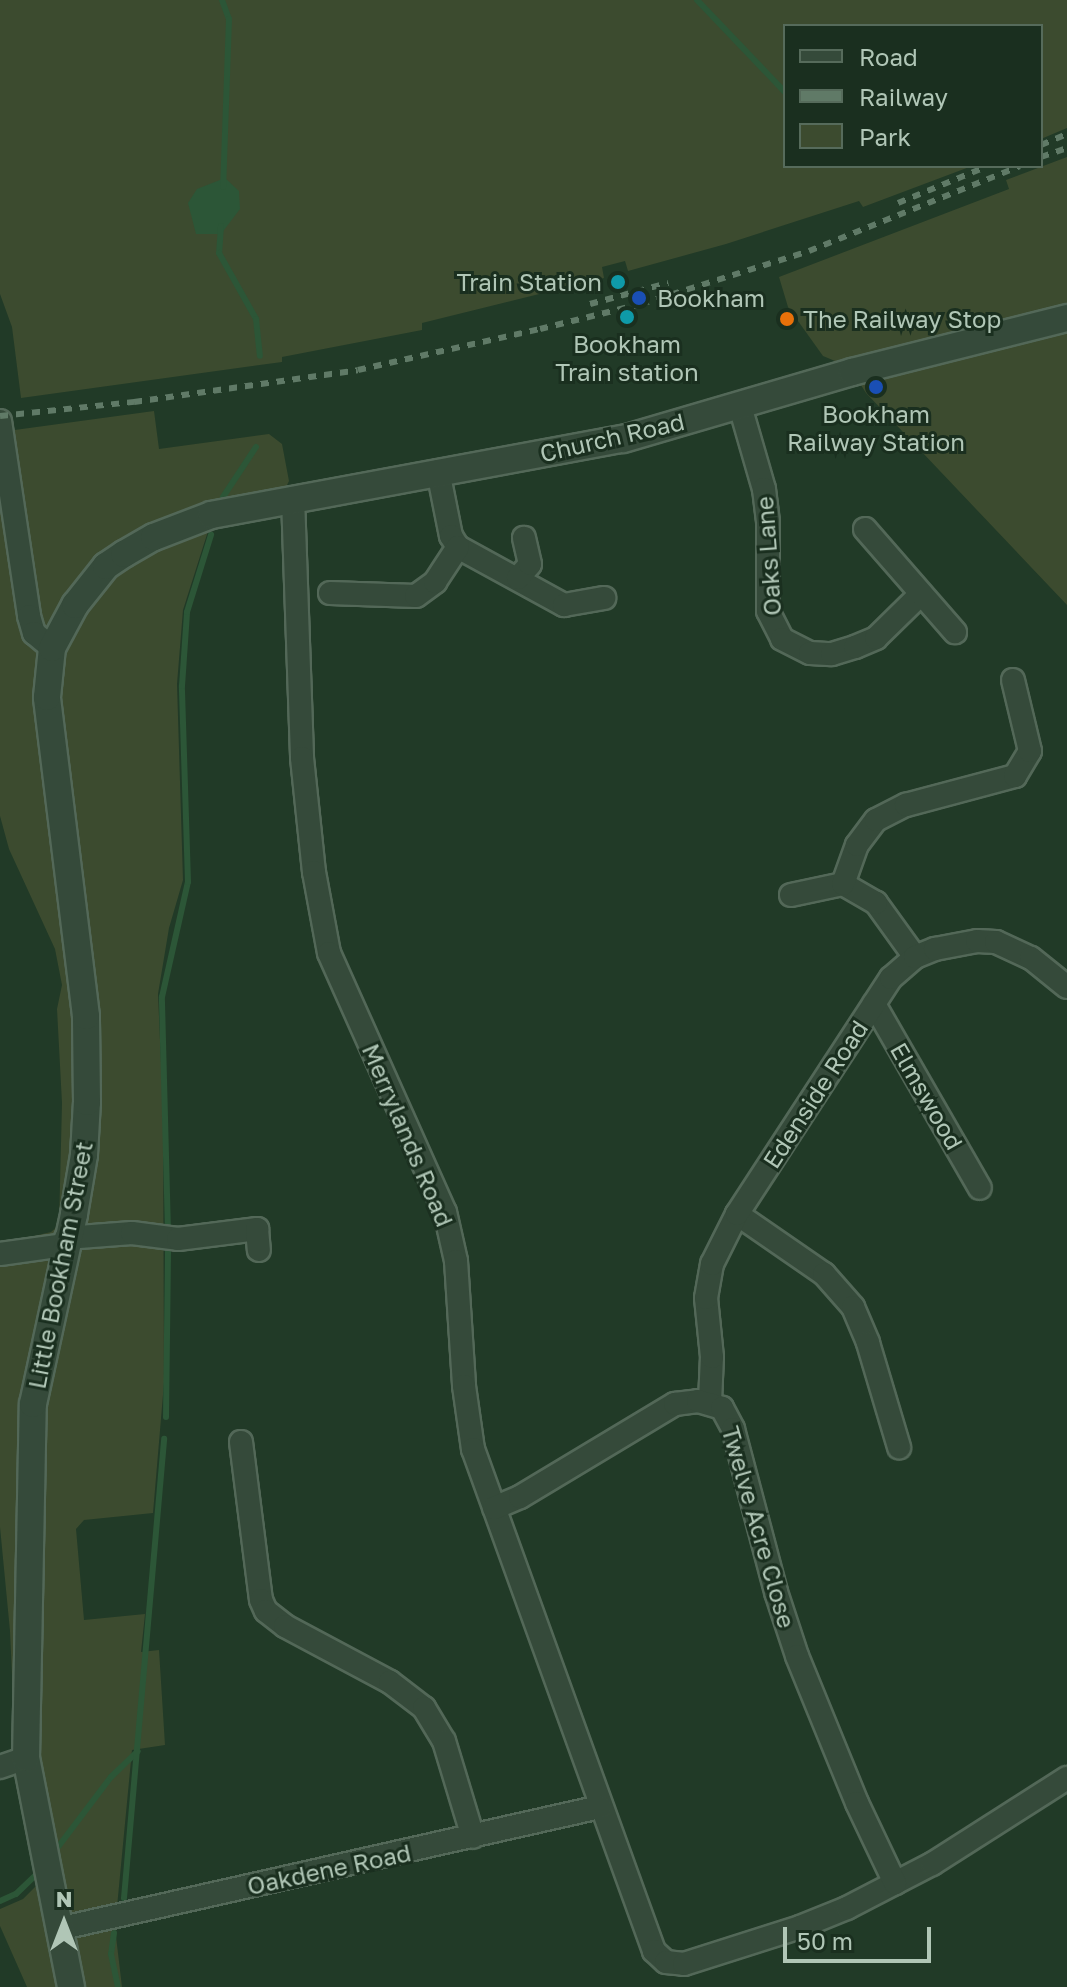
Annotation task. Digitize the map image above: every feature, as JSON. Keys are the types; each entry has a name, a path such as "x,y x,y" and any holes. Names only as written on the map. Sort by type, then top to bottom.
{"street":[{"name":"Church Road","path":"154,537 211,515 623,439 852,372 1067,318"},
{"name":"Oaks Lane","path":"740,406 764,489 768,522 768,611 782,639 810,653 832,654 855,647 876,638 921,594"},
{"path":"0,421 32,628 52,648"},
{"path":"438,471 451,536 458,547 564,605 604,598"},
{"name":"Merrylands Road","path":"293,498 302,758 321,921 329,953 354,1013 445,1212 456,1261 473,1449 654,1951 666,1962 684,1964 800,1927 895,1883 1067,1778"},
{"path":"865,529 955,632"},
{"name":"Little Bookham Street","path":"71,1987 26,1758 33,1404 84,1155 89,1060 84,988 47,697 52,648 93,580 124,554 154,537"},
{"path":"518,578 530,564 524,538"},
{"path":"330,593 416,596 435,582 458,547"},
{"path":"843,884 857,845 876,820 906,805 1015,776 1030,751 1013,680"},
{"path":"791,895 843,884 876,903 915,957"},
{"name":"Edenside Road","path":"710,1402 712,1357 706,1286 712,1264 737,1214 891,978 915,957 956,944 996,942 1031,958 1067,987"},
{"name":"Elmswood","path":"874,1004 980,1188"},
{"path":"737,1214 824,1274 853,1307 868,1343 899,1447"},
{"path":"0,1254 124,1233 169,1238 257,1229 259,1250"},
{"name":"Twelve Acre Close","path":"494,1508 520,1497 675,1404 710,1402 730,1418 776,1592 797,1656 857,1803 895,1883"},
{"path":"241,1442 261,1600 266,1611 285,1626 390,1682 424,1708 444,1741 473,1837"},
{"path":"0,1767 26,1758"},
{"name":"Oakdene Road","path":"58,1929 600,1807"}],"green space":[{"path":"0,0 1067,0 1067,128 1043,138 1043,24 783,24 783,168 967,168 863,207 859,201 726,244 628,271 625,261 602,267 604,278 422,323 422,330 282,357 282,362 21,398 12,327 0,294"},
{"path":"1067,157 1067,605 866,393 845,360 835,361 823,356 788,307 779,277 1009,189 1006,180"},
{"path":"154,411 159,449 269,434 282,444 289,481 286,487 211,501 209,528 183,610 177,684 183,880 169,928 158,994 163,1108 164,1383 153,1513 84,1520 76,1529 84,1620 145,1614 141,1652 159,1650 165,1745 132,1750 115,1928 122,1987 27,1987 0,1926 0,1909 23,1899 38,1884 17,1785 10,1631 0,1527 0,1244 51,1232 59,1225 62,1103 57,1009 62,985 55,949 9,849 0,816 0,432"}],"shaded area":[{"path":"225,178 239,191 240,209 221,234 196,234 188,203 197,189"}],"waterway":[{"path":"222,0 229,19 223,187"},
{"path":"697,0 783,90"},
{"path":"221,226 219,253 256,319 260,356"},
{"path":"223,497 256,447"},
{"path":"168,1232 162,997 188,882 182,686 187,612 211,535"},
{"path":"166,1417 168,1243"},
{"path":"124,1898 164,1439"},
{"path":"58,1847 111,1777 138,1751"},
{"path":"0,1901 16,1894 36,1875"},
{"path":"114,1933 111,1954 118,1987"}],"railway":[{"path":"1043,144 1067,134"},
{"path":"1043,156 1067,148"},
{"path":"898,203 983,168"},
{"path":"0,416 134,402 358,370 540,329 641,304 809,251 1015,168"},
{"path":"590,304 668,283"}],"place":[{"name":"Train Station","path":"618,282"},
{"name":"Bookham","path":"639,298"},
{"name":"Bookham Train station","path":"627,317"},
{"name":"The Railway Stop","path":"787,319"},
{"name":"Bookham Railway Station","path":"876,387"}]}
